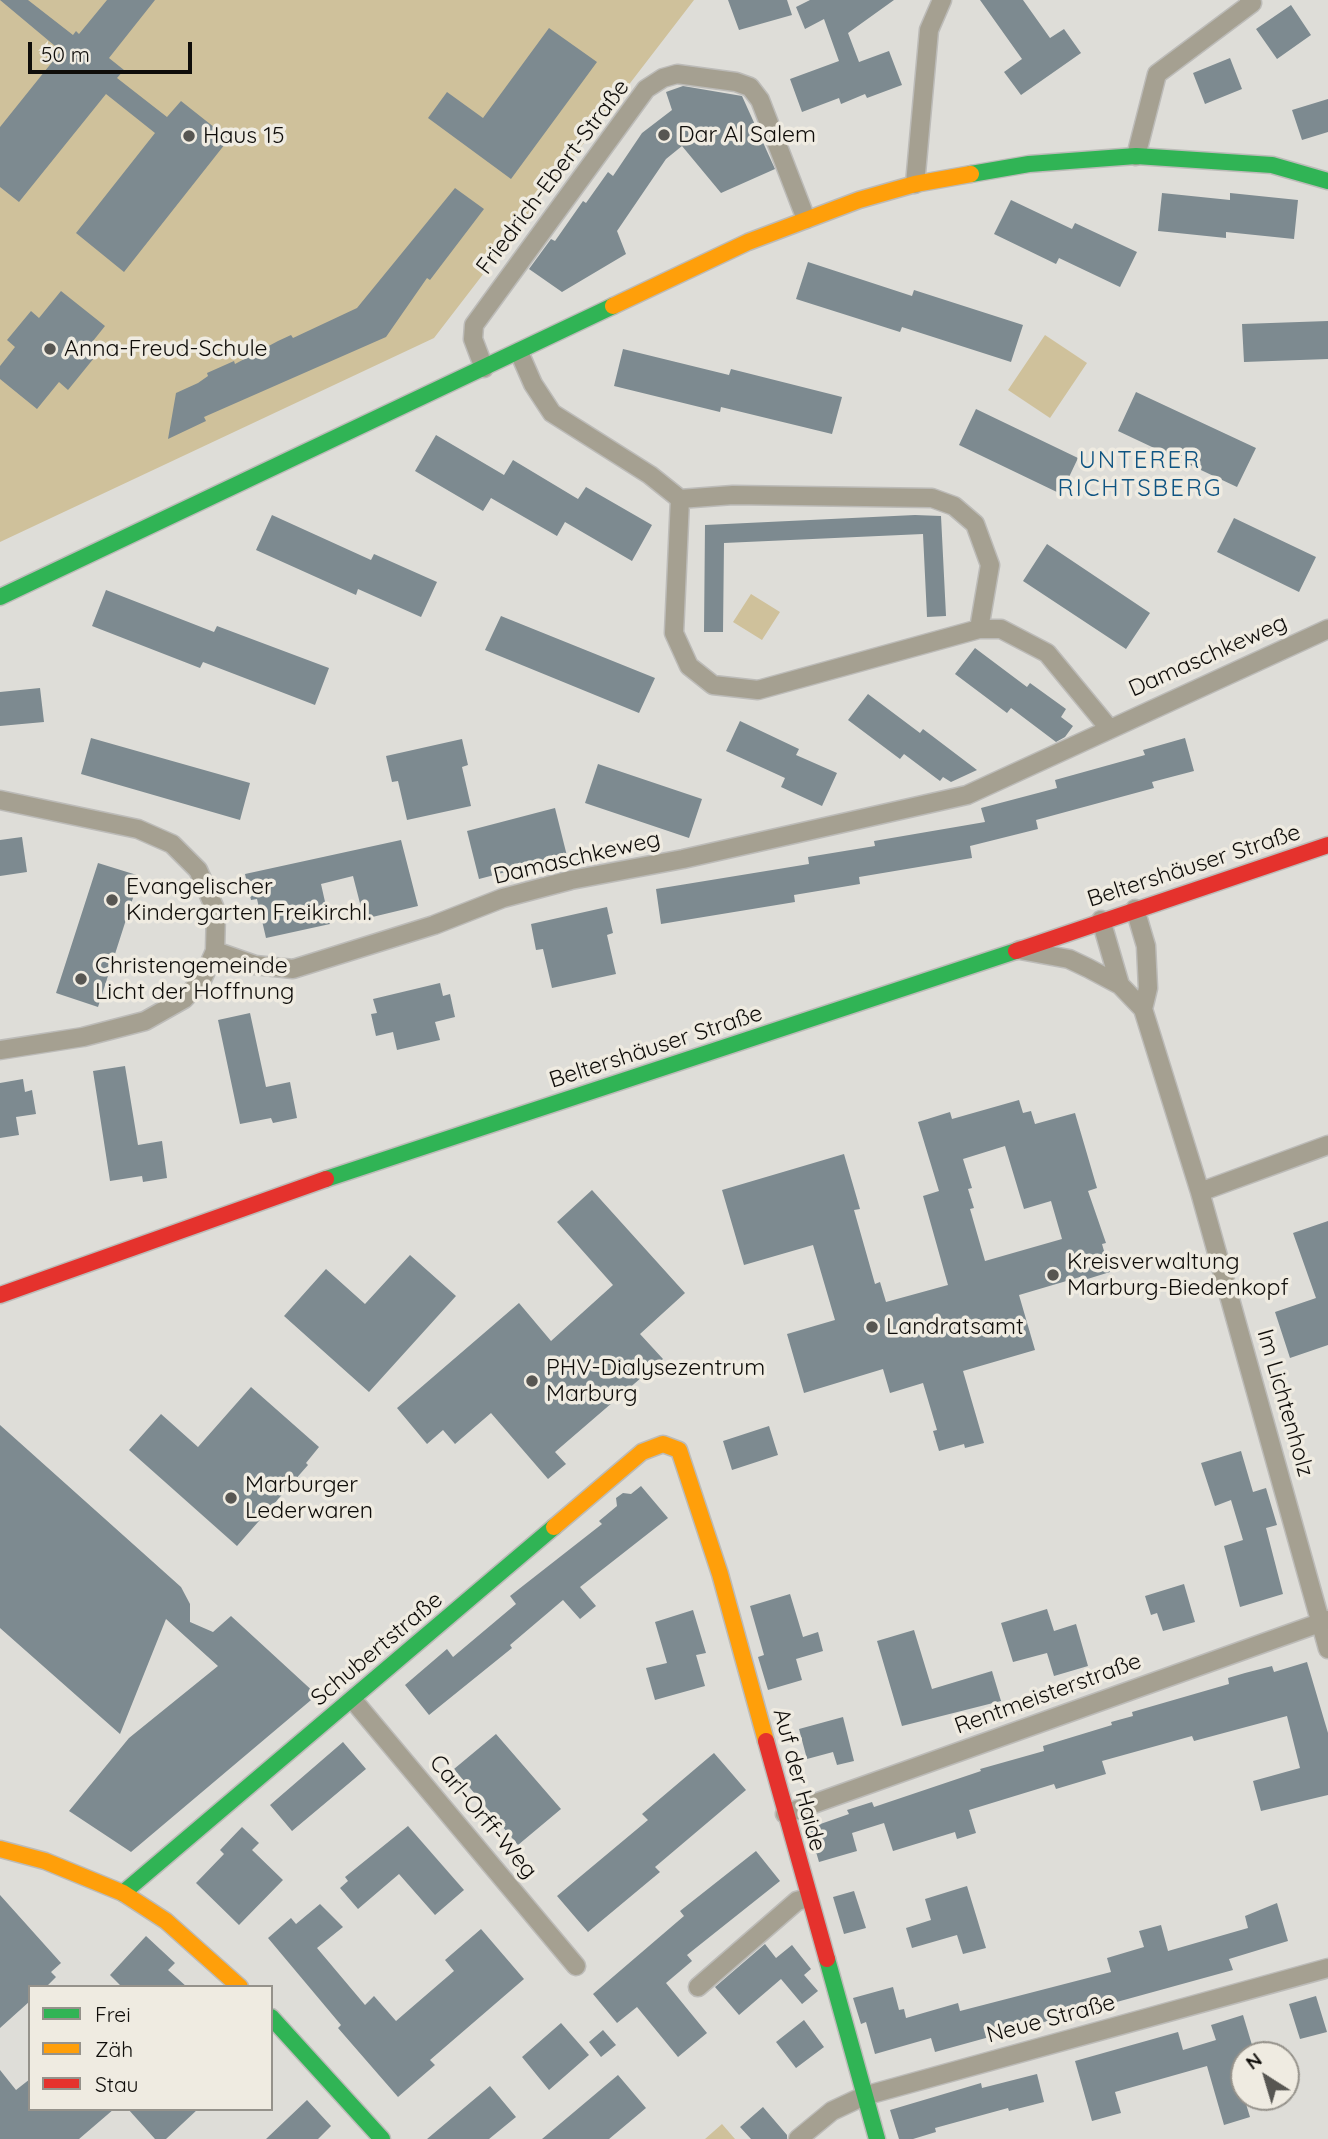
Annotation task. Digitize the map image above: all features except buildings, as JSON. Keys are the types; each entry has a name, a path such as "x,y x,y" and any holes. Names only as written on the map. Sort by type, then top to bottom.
{"street":[{"path":"915,184 929,30 932,16 942,0"},
{"path":"1136,156 1157,74 1253,1"},
{"name":"Friedrich-Ebert-Straße","path":"484,368 473,339 474,324 646,89 663,78 677,74 736,82 750,87 760,100 806,219"},
{"path":"0,597 748,242 806,219 915,184 1028,164 1136,156 1272,165 1328,181"},
{"path":"519,352 533,384 552,413 650,475 680,499 733,495 932,498 954,506 975,524 990,565 979,629"},
{"path":"680,499 674,633 689,666 713,685 758,690 979,629 1000,629 1047,653 1108,727"},
{"name":"Damaschkeweg","path":"215,951 256,965 293,969 409,934 503,898 571,880 723,851 967,794 1108,727 1328,629"},
{"path":"0,800 138,829 172,844 198,870 216,911 215,951 202,980 184,999 145,1021 83,1037 0,1050"},
{"name":"Beltershäuser Straße","path":"0,1295 330,1178 726,1049 1013,949 1328,845"},
{"name":"Im Lichtenholz","path":"1135,909 1146,946 1148,988 1143,1009"},
{"name":"Im Lichtenholz","path":"1101,920 1121,985"},
{"name":"Im Lichtenholz","path":"1013,949 1069,959 1121,985 1143,1009 1200,1192 1324,1621 1328,1649"},
{"path":"1200,1192 1328,1145"},
{"name":"Schubertstraße","path":"123,1894 642,1452 663,1444"},
{"name":"Auf der Haide","path":"663,1444 679,1450 716,1562 877,2139"},
{"name":"Rentmeisterstraße","path":"785,1814 1324,1621"},
{"name":"Carl-Orff-Weg","path":"353,1700 576,1966"},
{"path":"0,1849 45,1861 123,1894 166,1921 238,1985"},
{"path":"698,1987 797,1901 808,1898"},
{"name":"Neue Straße","path":"799,2139 832,2111 864,2096 1328,1968"},
{"path":"273,2019 382,2139"}],"shaded area":[{"path":"0,0 694,0 434,338 0,542"},
{"path":"1045,335 1087,363 1050,418 1008,390"},
{"path":"751,594 780,612 762,640 733,622"},
{"path":"722,2124 735,2139 705,2139"}],"traffic: fast":[{"path":"971,174 1029,164 1136,156 1272,165 1328,181"},
{"path":"0,597 613,306"},
{"path":"326,1179 1016,951"},
{"path":"123,1893 554,1527"},
{"path":"827,1959 877,2139"},
{"path":"273,2019 382,2139"}],"traffic: slow":[{"path":"613,306 748,242 859,200 915,184 971,174"},
{"path":"554,1527 642,1452 663,1444 679,1450 720,1574 766,1741"},
{"path":"0,1849 45,1861 123,1893 166,1921 238,1985"}],"traffic: jam":[{"path":"1016,951 1328,845"},
{"path":"0,1295 326,1179"},
{"path":"766,1741 827,1959"}],"place":[{"name":"Dar Al Salem","path":"664,135"},
{"name":"Haus 15","path":"189,136"},
{"name":"Anna-Freud-Schule","path":"50,349"},
{"name":"Evangelischer Kindergarten Freikirchl.","path":"112,900"},
{"name":"Christengemeinde Licht der Hoffnung","path":"81,979"},
{"name":"Kreisverwaltung Marburg-Biedenkopf","path":"1053,1275"},
{"name":"Landratsamt","path":"872,1327"},
{"name":"PHV-Dialysezentrum Marburg","path":"532,1381"},
{"name":"Marburger Lederwaren","path":"231,1498"}],"district":[{"name":"UNTERER RICHTSBERG","path":"1140,475"}]}
